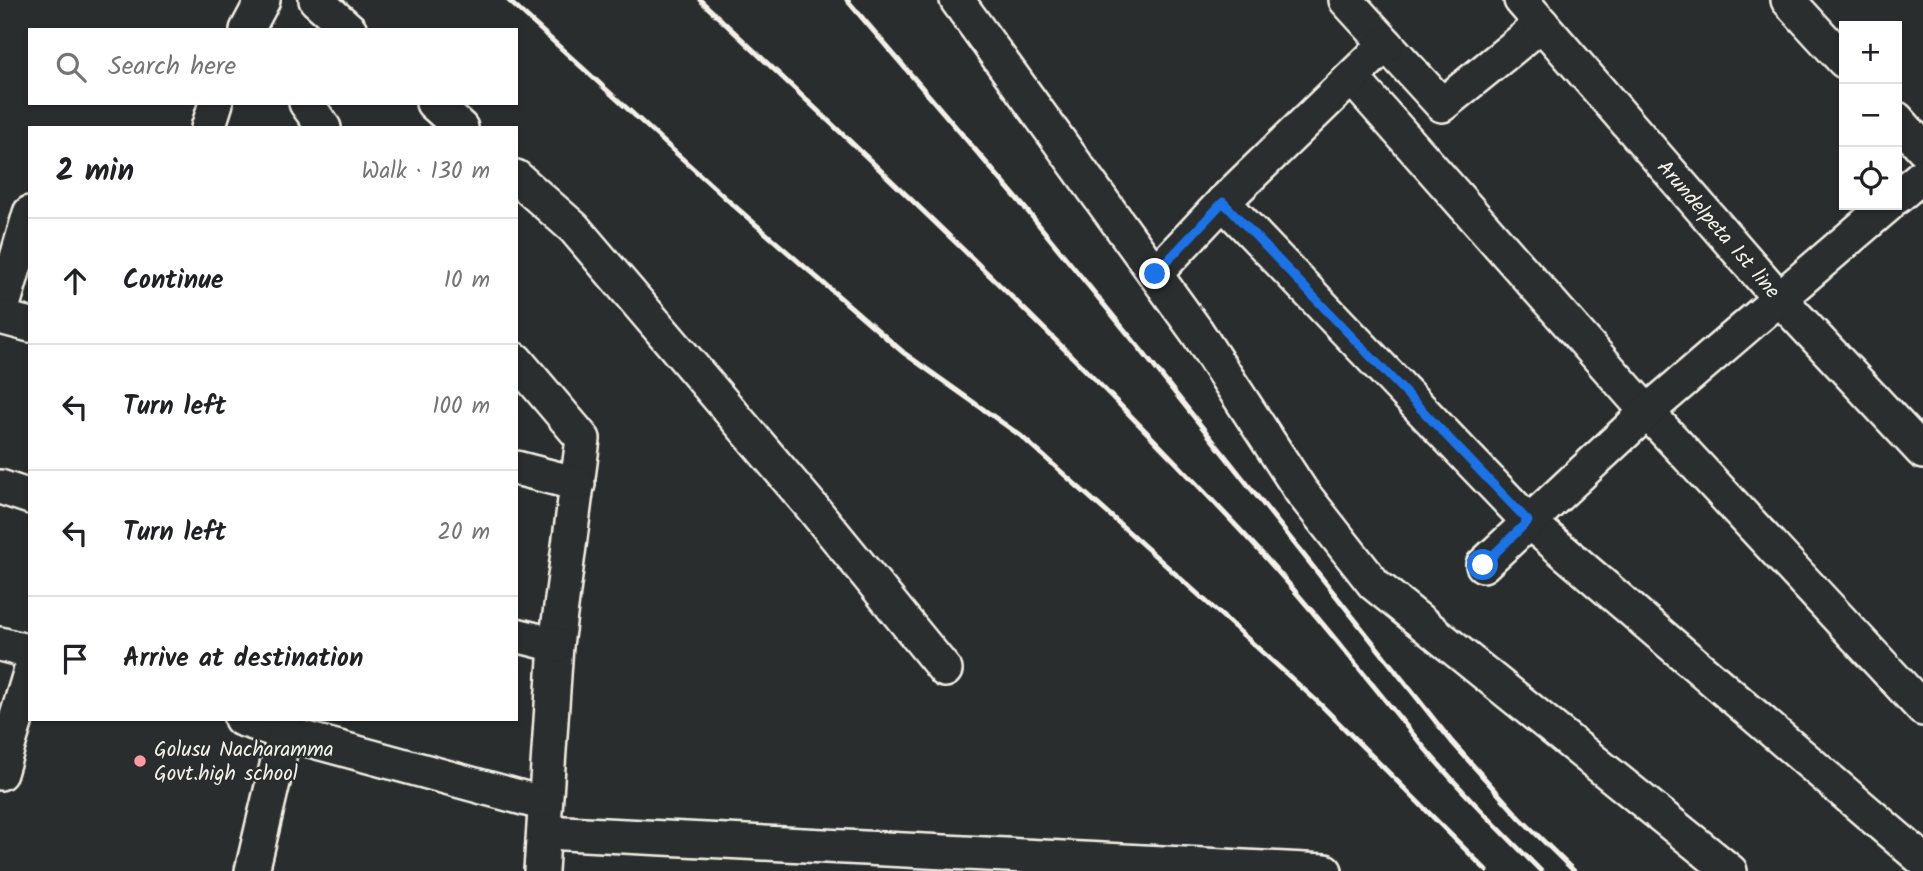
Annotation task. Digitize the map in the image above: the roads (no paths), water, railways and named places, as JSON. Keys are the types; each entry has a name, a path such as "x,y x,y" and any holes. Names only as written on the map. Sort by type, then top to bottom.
{"street":[{"path":"248,28 263,0"},
{"path":"316,0 347,28"},
{"path":"957,0 1197,332 1301,491 1374,584 1730,871"},
{"path":"1346,0 1442,106 1532,12"},
{"path":"1788,0 1839,56"},
{"name":"Arundelpeta 1st line","path":"1532,12 1779,298 1923,452"},
{"path":"1155,274 1223,202 1353,79 1386,44"},
{"path":"1353,79 1647,412 1923,709"},
{"path":"209,126 215,105"},
{"path":"307,105 323,126"},
{"path":"435,105 459,126"},
{"path":"1902,125 1923,148"},
{"path":"1902,193 1923,175"},
{"path":"518,179 574,228 811,506 946,670"},
{"path":"1223,202 1528,521 1923,860"},
{"path":"1483,565 1647,412 1882,210"},
{"path":"28,220 0,316 28,324"},
{"path":"518,362 583,439 556,645 541,871"},
{"path":"518,469 578,484"},
{"path":"0,487 28,496"},
{"path":"518,636 556,645"},
{"path":"0,644 28,651"},
{"path":"0,773 28,680"},
{"path":"254,721 286,726 545,818 1325,871"},
{"path":"252,871 286,726"}],"railway":[{"path":"508,0 731,203 904,353 1021,436 1319,703 1487,871"},
{"path":"700,0 976,262 1178,464 1287,582 1443,769 1541,871"},
{"path":"847,0 1025,208 1141,350 1452,742 1520,818 1574,871"}],"place":[{"name":"Golusu Nacharamma Govt.high school","path":"140,761"}]}
